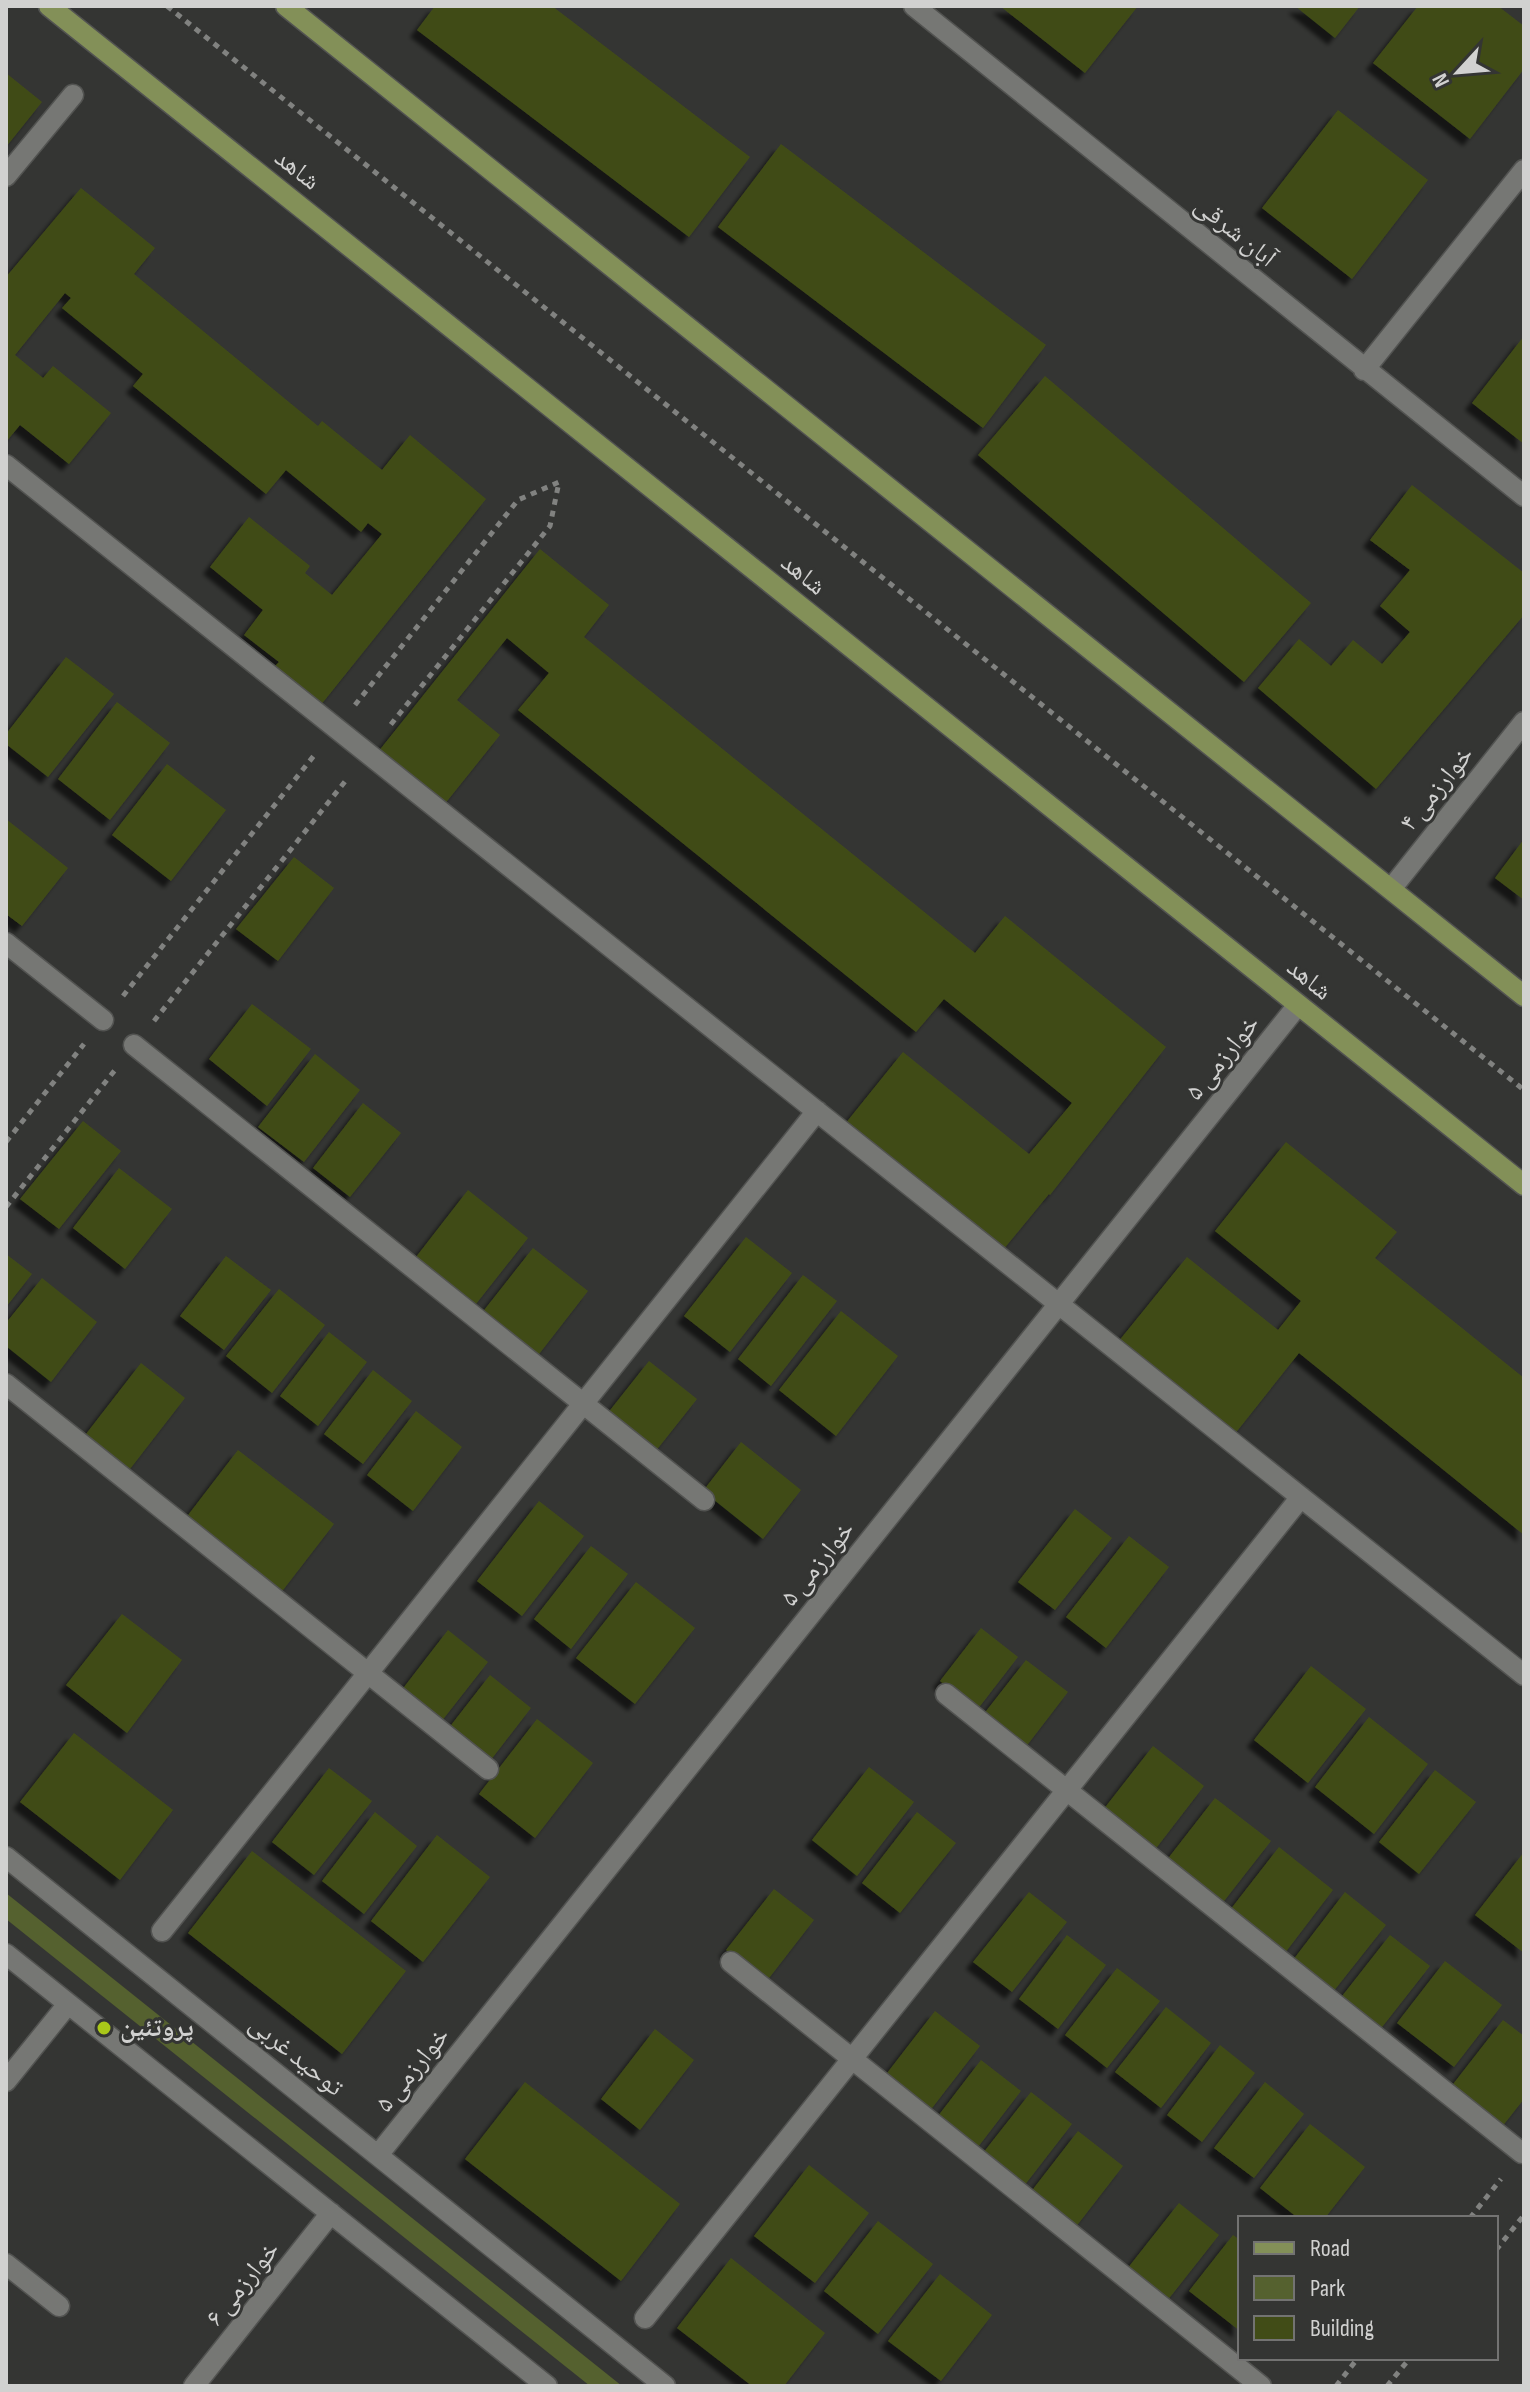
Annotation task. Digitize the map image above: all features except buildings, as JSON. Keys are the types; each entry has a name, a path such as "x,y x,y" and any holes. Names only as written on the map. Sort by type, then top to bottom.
{"main road":[{"name":"شاهد","path":"49,6 1524,1185"},
{"path":"286,6 1524,996"}],"street":[{"name":"آبان شرقی","path":"914,6 1524,496"},
{"path":"6,176 73,95"},
{"path":"1364,370 1524,170"},
{"path":"6,465 1524,1675"},
{"name":"خوارزمی ۴","path":"1391,889 1524,722"},
{"path":"6,943 103,1020"},
{"name":"خوارزمی ۵","path":"378,2155 1298,1005"},
{"path":"134,1045 704,1500"},
{"path":"162,1931 817,1111"},
{"path":"6,1384 488,1769"},
{"path":"645,2318 1301,1497"},
{"path":"946,1694 1522,2153"},
{"name":"توحید غربی","path":"6,1857 665,2386"},
{"path":"6,1954 547,2386"},
{"path":"731,1962 1261,2386"},
{"path":"6,2081 68,2004"},
{"name":"خوارزمی ۶","path":"194,2386 331,2213"},
{"path":"6,2264 59,2306"}],"path":[{"path":"167,6 1524,1090"},
{"path":"6,1142 518,500 559,482 550,526 6,1207"},
{"path":"1472,2216 1522,2153"},
{"path":"1498,2248 1524,2215"},
{"path":"1336,2386 1356,2360"},
{"path":"1387,2386 1408,2360"}],"green space":[{"path":"6,1893 622,2386 590,2386 6,1919"}],"place":[{"name":"پروتئین","path":"104,2028"}]}
